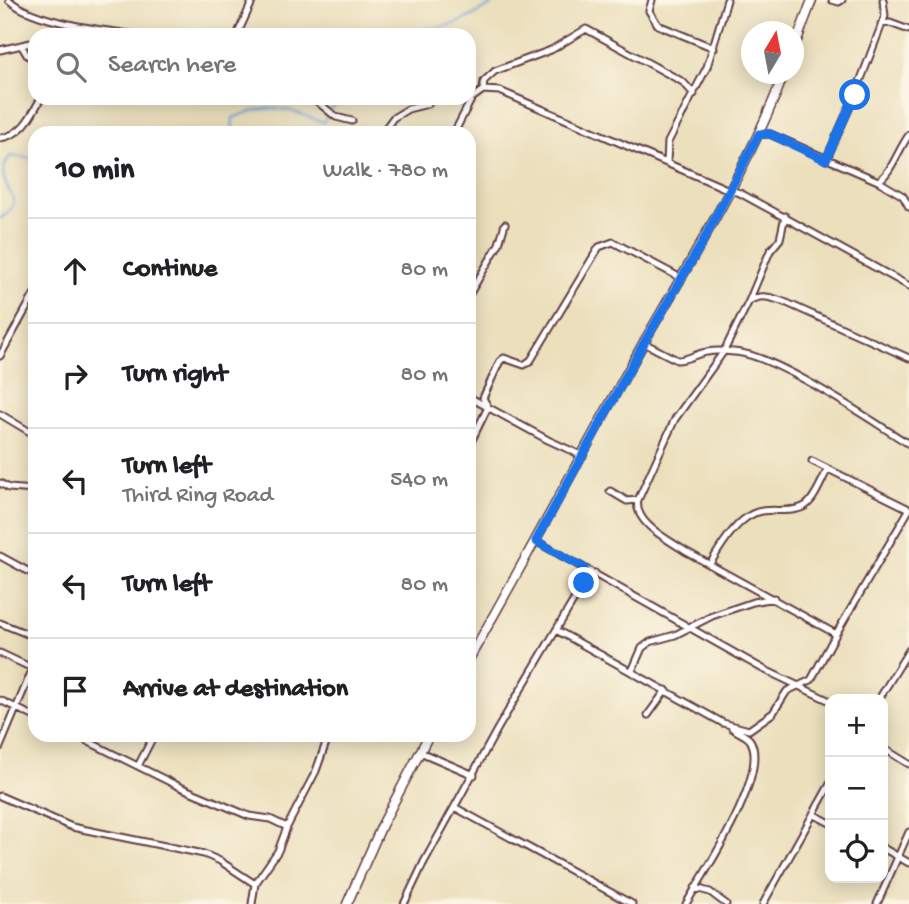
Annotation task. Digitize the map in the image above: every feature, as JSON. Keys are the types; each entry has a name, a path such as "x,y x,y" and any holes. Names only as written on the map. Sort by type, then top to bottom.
{"street":[{"path":"3,0 10,0 18,8 85,28"},
{"path":"240,28 253,0"},
{"path":"652,0 649,10 651,18 658,25 713,48"},
{"path":"667,163 668,142 708,67 716,30 727,0"},
{"path":"804,21 812,0"},
{"path":"832,0 842,0"},
{"path":"826,160 855,95 885,16 883,0"},
{"path":"881,24 890,23 909,30"},
{"path":"483,90 484,81 495,71 551,50 586,29 683,82 694,94"},
{"path":"0,50 28,43"},
{"path":"20,45 28,56"},
{"path":"476,647 729,190 759,134 780,84"},
{"path":"476,95 483,90 500,91 740,193 909,286"},
{"path":"0,138 24,126 37,105"},
{"path":"321,105 336,117 352,121"},
{"path":"387,126 393,118 408,109 424,105"},
{"path":"458,126 468,105"},
{"path":"759,134 770,134 878,181 903,196 909,206"},
{"path":"878,181 886,176 900,145 909,135"},
{"path":"785,216 780,239 770,251 749,301 723,351 676,419 636,507 649,525 685,551 836,634"},
{"path":"476,283 499,244 505,224"},
{"path":"488,407 483,398 500,361 504,358 524,365 531,360 599,247 613,242 681,278"},
{"path":"749,301 761,296 787,303 909,358"},
{"path":"0,356 28,306"},
{"path":"644,343 677,360 723,351 758,358 793,374 909,444"},
{"path":"476,401 583,456"},
{"path":"476,432 488,407"},
{"path":"0,414 28,431"},
{"path":"723,723 749,730 773,713 787,691 811,680 909,510 812,461"},
{"path":"710,564 719,548 746,519 760,511 801,508 808,504 828,469"},
{"path":"0,483 9,488 28,489"},
{"path":"610,491 627,501 638,500"},
{"path":"536,541 763,669 825,698"},
{"path":"0,556 28,571"},
{"path":"584,568 584,583"},
{"path":"404,904 498,728 558,631 584,583 595,573"},
{"path":"753,602 756,589"},
{"path":"632,671 642,648 650,642 675,635 712,616 774,598"},
{"path":"0,623 28,634"},
{"path":"558,631 749,739 753,750 753,775 742,807 686,904"},
{"path":"883,694 909,650"},
{"path":"0,653 28,664"},
{"path":"0,747 28,679"},
{"path":"811,680 816,694"},
{"path":"648,715 666,690"},
{"path":"0,701 28,714"},
{"path":"89,742 180,787 249,816 270,819 287,827"},
{"path":"138,766 150,742"},
{"path":"258,904 253,901 255,884 278,850 316,771 326,742"},
{"path":"347,904 382,825 426,742"},
{"path":"888,751 909,764"},
{"path":"421,752 474,775"},
{"path":"763,904 825,793"},
{"path":"0,796 72,827 204,855 220,861 255,884"},
{"path":"456,808 632,904"},
{"path":"813,814 825,820"},
{"path":"877,904 909,832"},
{"path":"888,851 909,863"},
{"path":"695,888 710,892 726,904"}],"waterway":[{"path":"433,28 459,22 493,4 495,0"},
{"path":"232,126 233,118 265,109 281,109 324,122 328,113 337,105"},
{"path":"0,219 12,207 13,201 4,179 5,166 10,156 28,158"}],"route":[{"path":"584,583 584,568 536,541 701,245 759,134 770,134 826,160 855,95"}]}
